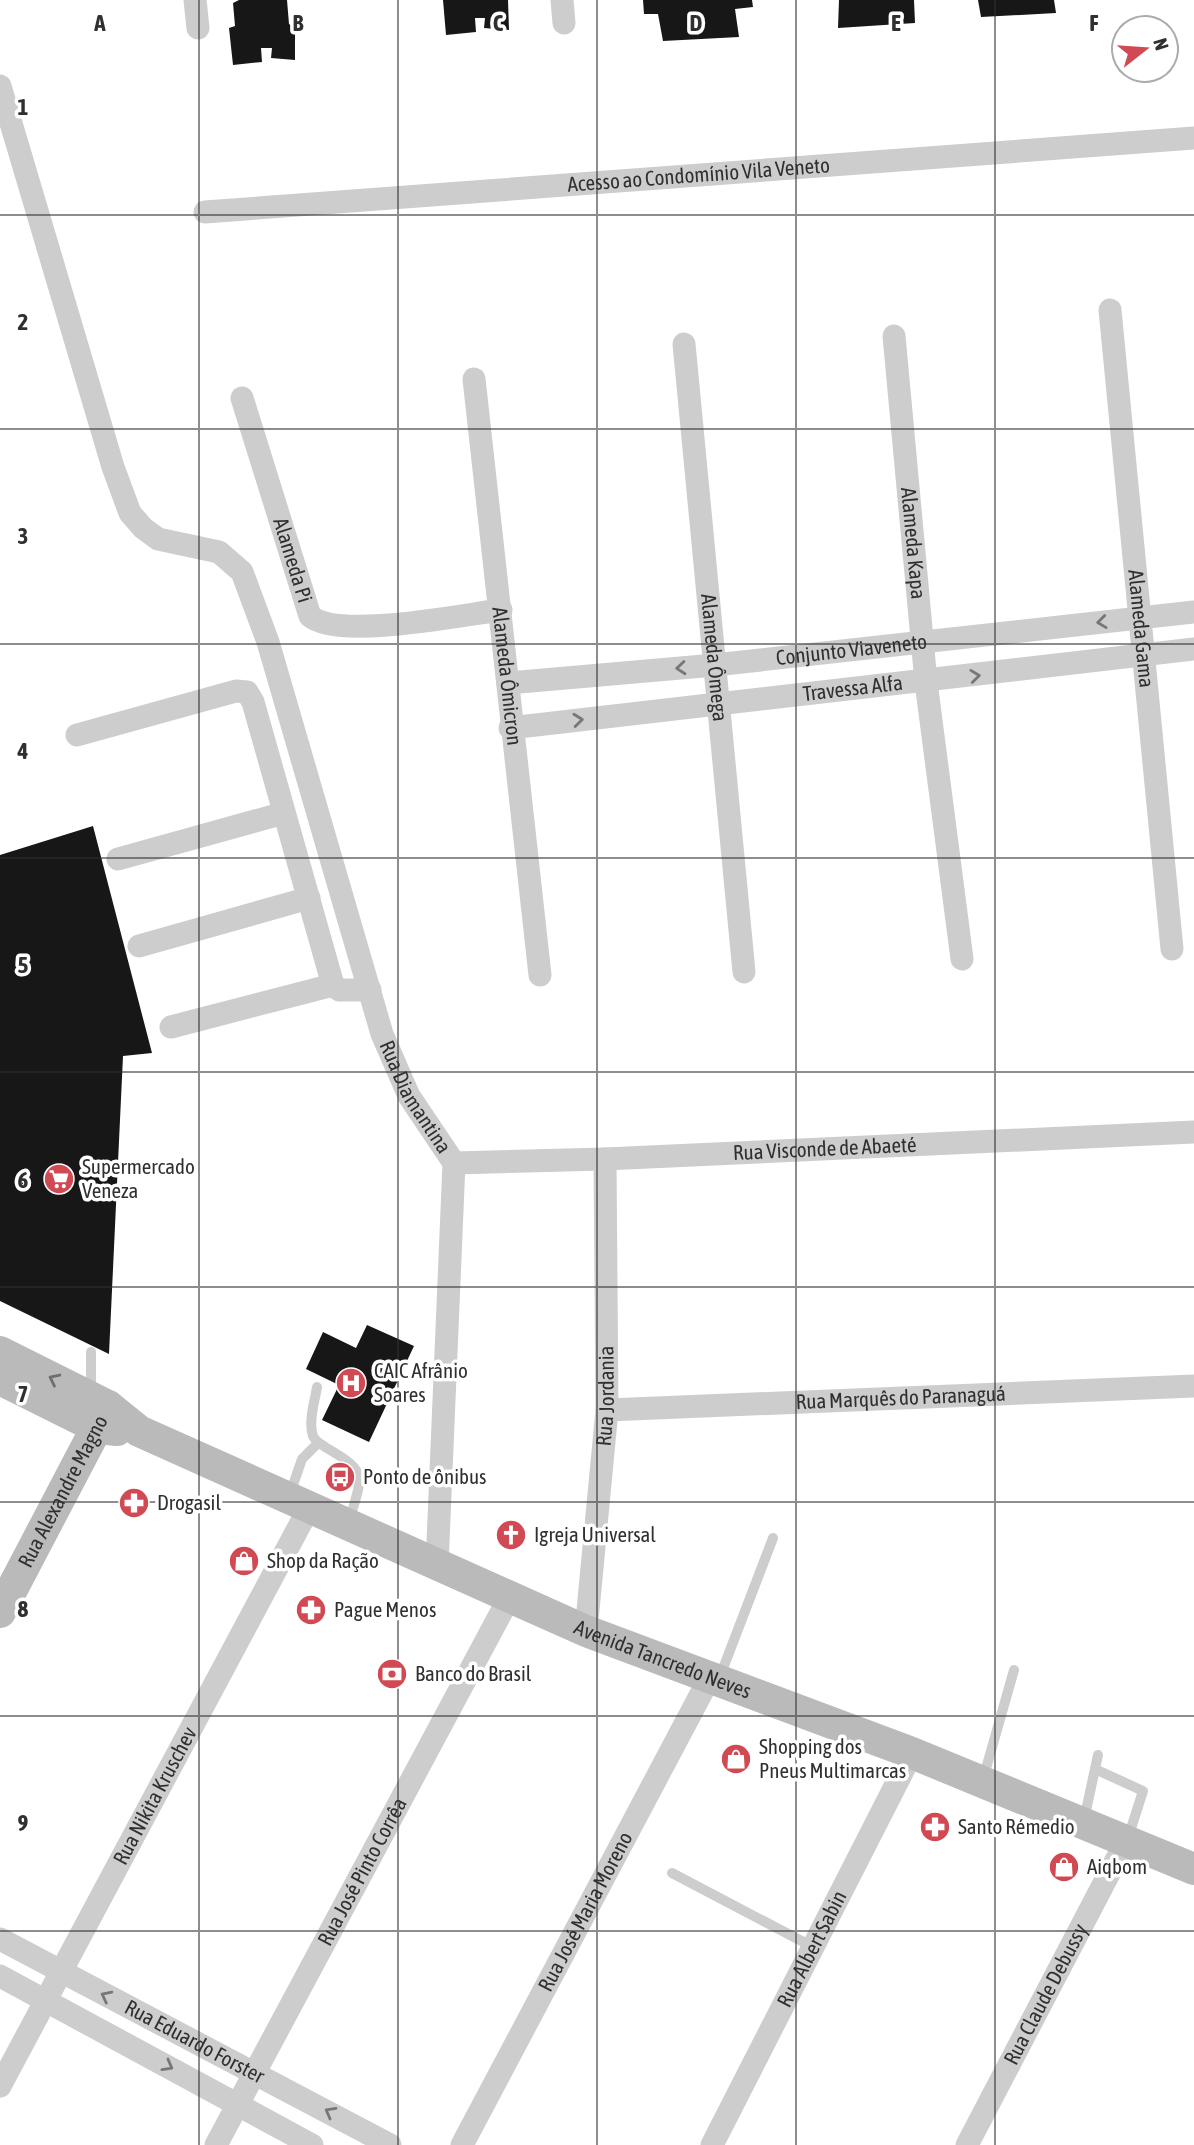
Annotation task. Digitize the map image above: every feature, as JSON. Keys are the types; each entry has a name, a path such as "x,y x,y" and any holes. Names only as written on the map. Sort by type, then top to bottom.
{"main road":[{"name":"Avenida Tancredo Neves","path":"0,1352 99,1411 139,1431 509,1598 586,1631 912,1754 1194,1869"},
{"name":"Avenida Tancredo Neves","path":"0,1380 99,1411"},
{"name":"Rua Alexandre Magno","path":"0,1612 99,1411"}],"street":[{"path":"195,0 198,28"},
{"name":"Rua Diamantina","path":"0,86 113,467 130,513 143,528 158,539 219,552 230,558 242,572 268,642 382,1034 410,1096 454,1163 437,1566"},
{"name":"Acesso ao Condomínio Vila Veneto","path":"205,212 1194,138"},
{"name":"Alameda Gama","path":"1110,310 1172,949"},
{"name":"Alameda Kapa","path":"894,336 926,682 962,958"},
{"name":"Alameda Ômega","path":"684,344 744,972"},
{"name":"Alameda Ômicron","path":"474,379 501,610 510,728 540,975"},
{"name":"Alameda Pi","path":"242,398 310,616 315,620 351,628 501,610"},
{"name":"Conjunto Viaveneto","path":"508,682 715,665 1194,611"},
{"name":"Travessa Alfa","path":"510,728 1194,649"},
{"path":"77,735 236,691 247,692 253,702 333,985"},
{"path":"118,859 284,813"},
{"path":"138,946 309,898"},
{"path":"171,1027 333,985 348,992 370,990"},
{"name":"Rua Visconde de Abaeté","path":"454,1163 605,1159 1194,1132"},
{"name":"Rua Jordania","path":"586,1631 607,1410 605,1159"},
{"name":"Rua Marquês do Paranaguá","path":"607,1410 1194,1386"},
{"name":"Rua Nikita Kruschev","path":"0,2086 62,1973 300,1502"},
{"name":"Rua José Pinto Corrêa","path":"216,2145 509,1598"},
{"name":"Rua José Maria Moreno","path":"462,2145 714,1679"},
{"name":"Rua Albert Sabin","path":"712,2145 912,1754"},
{"name":"Rua Claude Debussy","path":"967,2145 1125,1843"},
{"name":"Rua Eduardo Forster","path":"0,1939 257,2072 390,2145"},
{"name":"Rua Eduardo Forster","path":"0,1976 312,2145"}],"lane":[{"path":"91,1352 99,1411"},
{"path":"317,1387 313,1436 318,1443 351,1462 359,1471 360,1483 349,1524"},
{"path":"300,1502 302,1459 318,1443"},
{"path":"714,1679 773,1538"},
{"path":"982,1782 1014,1670"},
{"path":"1083,1823 1098,1755"},
{"path":"1095,1769 1143,1791 1125,1843"},
{"path":"671,1873 813,1947"}],"building":[{"path":"239,0 287,0 289,24 295,28 295,60 271,58 272,48 261,48 262,62 233,65 229,28 235,26 233,3"},
{"path":"443,0 508,0 509,30 484,28 485,18 475,18 476,32 446,35"},
{"path":"643,0 752,0 753,7 735,9 739,37 663,41 658,14 644,14"},
{"path":"839,0 914,0 915,23 838,28"},
{"path":"978,0 1054,0 1056,13 981,17"},
{"name":"Supermercado Veneza","path":"93,826 152,1053 123,1056 109,1354 0,1301 0,855"},
{"path":"367,1325 414,1346 369,1442 322,1420 339,1385 306,1369 323,1332 356,1348"}],"place":[{"name":"Supermercado Veneza","path":"59,1179"},
{"name":"CAIC Afrânio Soares","path":"351,1383"},
{"name":"Ponto de ônibus","path":"340,1477"},
{"name":"Drogasil","path":"134,1503"},
{"name":"Igreja Universal","path":"511,1535"},
{"name":"Shop da Ração","path":"244,1561"},
{"name":"Pague Menos","path":"311,1610"},
{"name":"Banco do Brasil","path":"392,1674"},
{"name":"Shopping dos Pneus Multimarcas","path":"736,1759"},
{"name":"Santo Rémedio","path":"935,1827"},
{"name":"Aiqbom","path":"1064,1867"}]}
